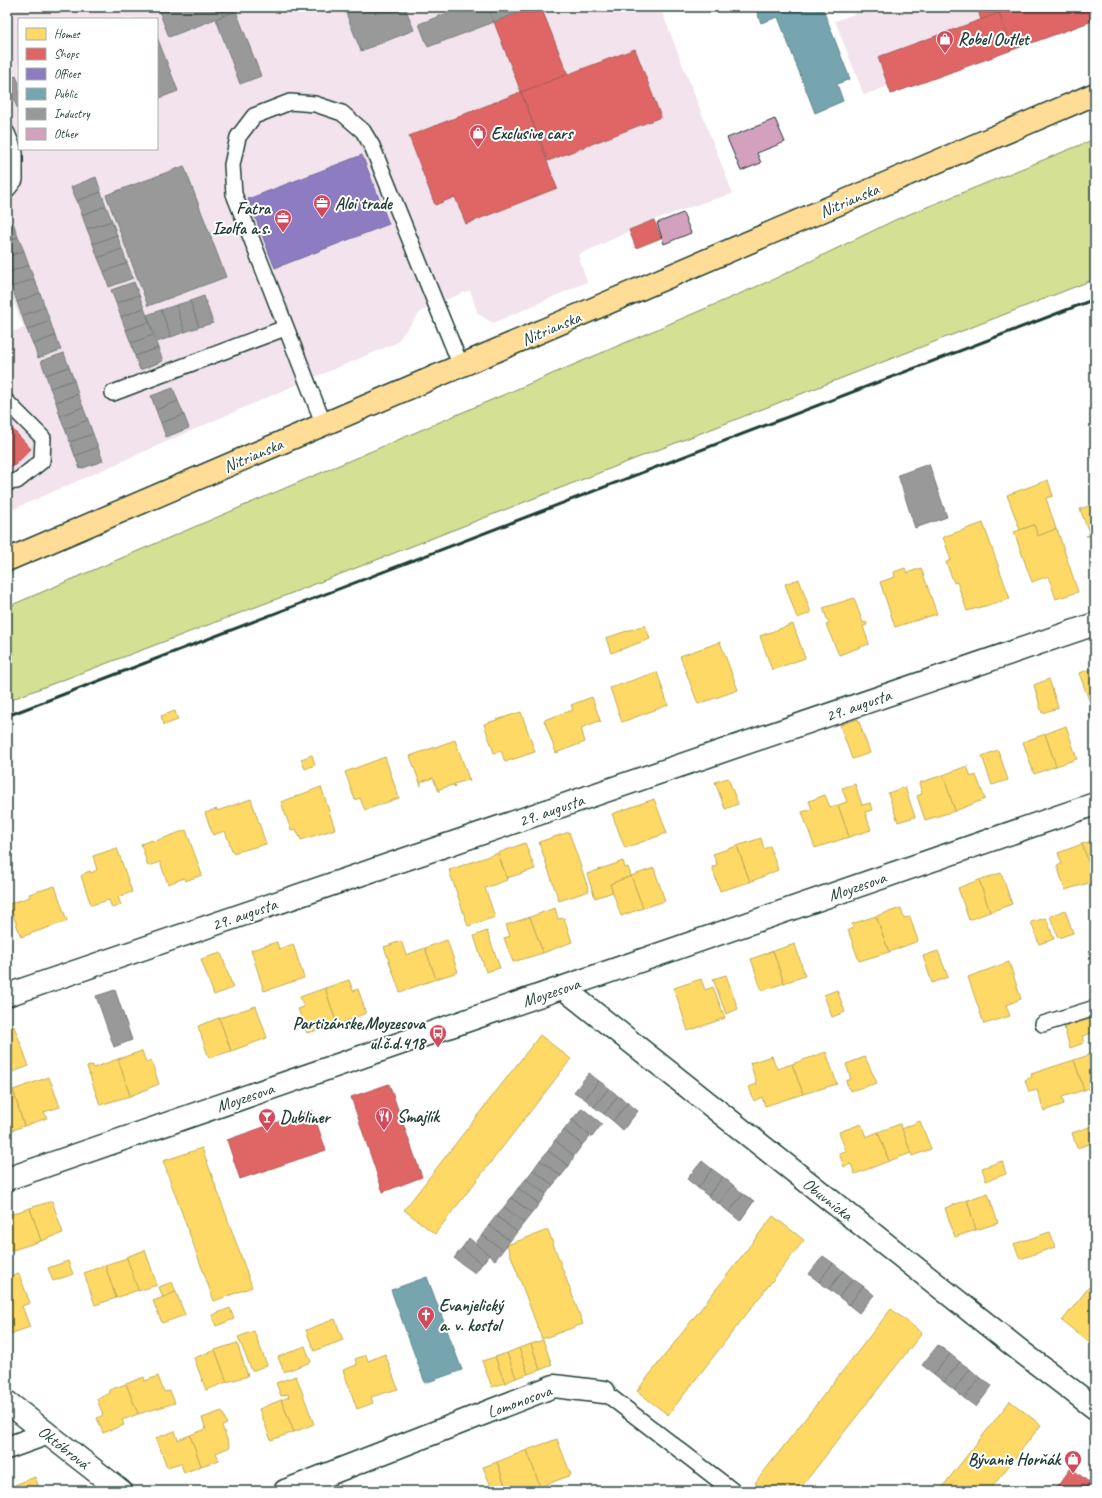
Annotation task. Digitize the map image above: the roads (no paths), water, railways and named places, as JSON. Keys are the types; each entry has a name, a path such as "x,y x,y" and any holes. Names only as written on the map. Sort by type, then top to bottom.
{"main road":[{"name":"Nitrianska","path":"7,560 1095,94"}],"street":[{"name":"29. augusta","path":"7,995 1095,624"},
{"name":"Moyzesova","path":"7,1178 1095,804"},
{"name":"Obuvnícka","path":"563,988 1023,1353 1095,1408"},
{"name":"Lomonosova","path":"285,1491 554,1386 604,1392"},
{"name":"Októbrová","path":"7,1402 46,1434 121,1491"},
{"path":"7,1448 46,1434"}],"lane":[{"path":"324,425 234,194 232,165 238,137 254,116 290,102 316,104 342,113 363,131 372,146 461,366"},
{"path":"7,133 15,153 15,180 7,190"},
{"path":"113,393 285,328"},
{"path":"7,402 43,438 42,461 17,481 7,482"},
{"path":"1043,1024 1095,1008"},
{"name":"Lomonosova","path":"604,1392 733,1491"}],"railway":[{"path":"7,716 1095,299"}],"place":[{"name":"Robel Outlet","path":"945,54"},
{"name":"Exclusive cars","path":"478,148"},
{"name":"Aloi trade","path":"322,218"},
{"name":"Fatra Izolfa a.s.","path":"283,233"},
{"name":"Partizánske,Moyzesova ul.č.d.418","path":"438,1048"},
{"name":"Smajlík","path":"384,1131"},
{"name":"Dubliner","path":"267,1132"},
{"name":"Evanjelický a. v. kostol","path":"426,1330"},
{"name":"Bývanie Horňák","path":"1073,1474"}]}
